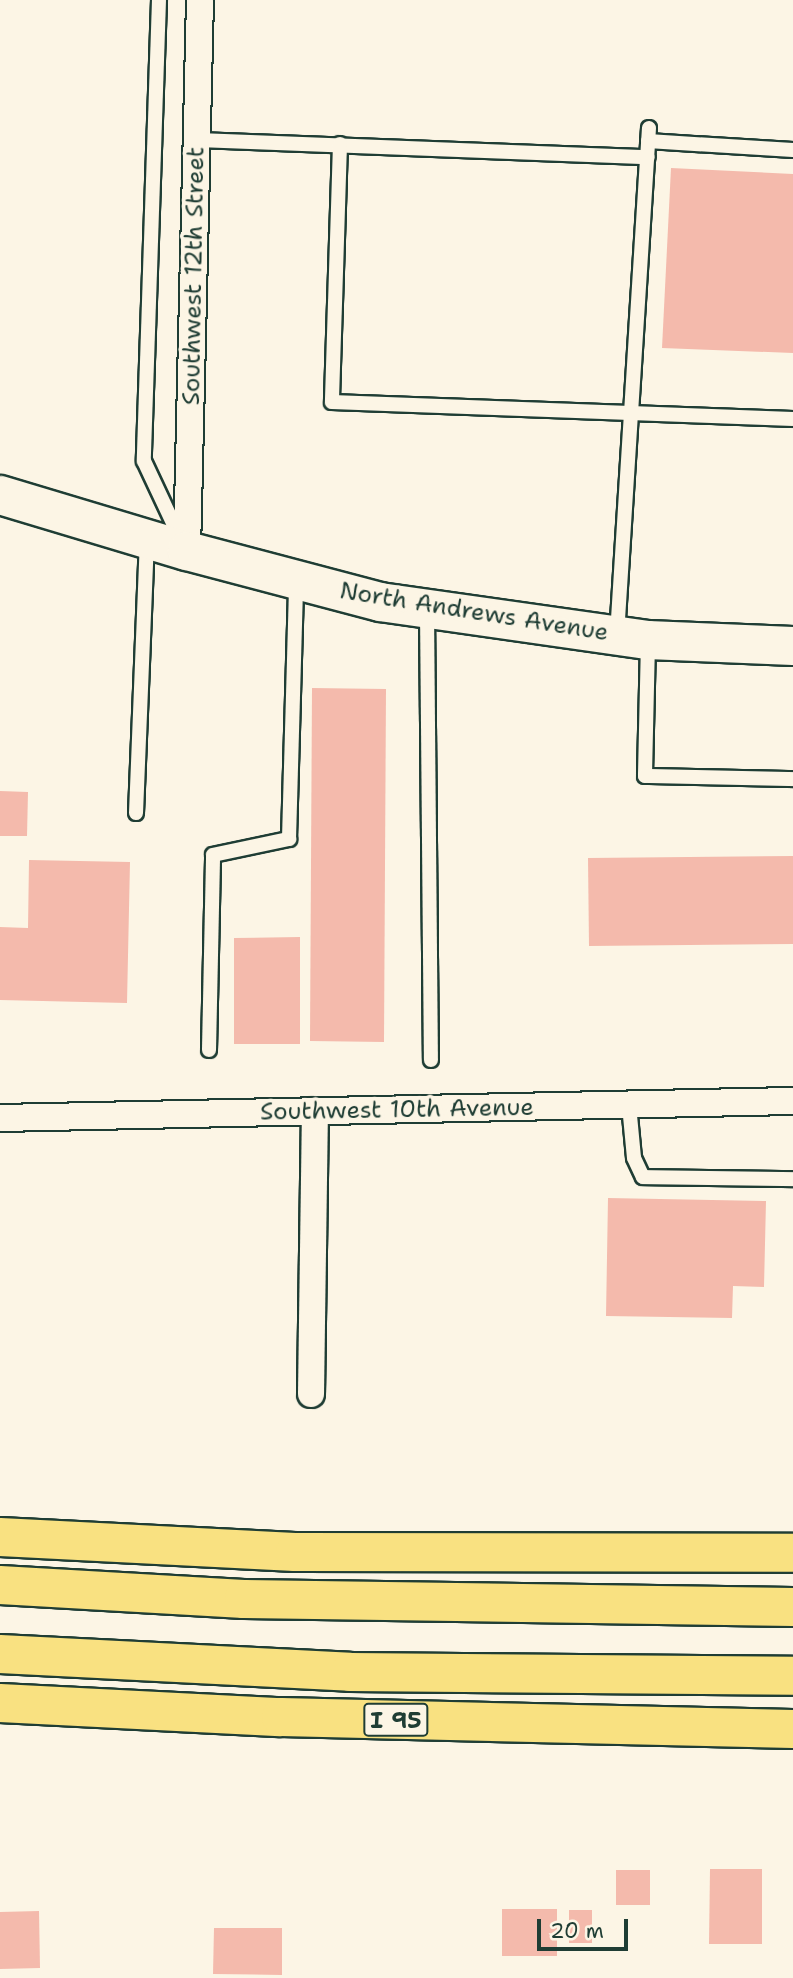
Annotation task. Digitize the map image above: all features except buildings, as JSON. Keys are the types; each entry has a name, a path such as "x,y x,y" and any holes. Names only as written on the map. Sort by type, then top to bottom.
{"highway":[{"path":"0,1537 295,1552 793,1553"},
{"path":"0,1585 282,1600 793,1607"},
{"path":"0,1654 337,1671 793,1676"},
{"name":"I 95","path":"0,1703 256,1717 793,1729"}],"main road":[{"name":"North Andrews Avenue","path":"0,495 187,551 296,580 426,609 633,638 793,646"}],"street":[{"name":"Southwest 12th Street","path":"187,551 200,0"},
{"name":"Southwest 10th Avenue","path":"0,1118 793,1101"},
{"path":"311,1394 316,1111"}],"lane":[{"path":"159,0 144,461 187,551"},
{"path":"793,150 649,135 631,410 633,638 645,776 793,779"},
{"path":"198,140 648,157"},
{"path":"340,144 332,402 631,410 793,419"},
{"path":"136,813 147,539"},
{"path":"209,1050 213,855 289,839 296,580"},
{"path":"426,609 431,1060"},
{"path":"629,1105 634,1158 643,1177 793,1179"}]}
